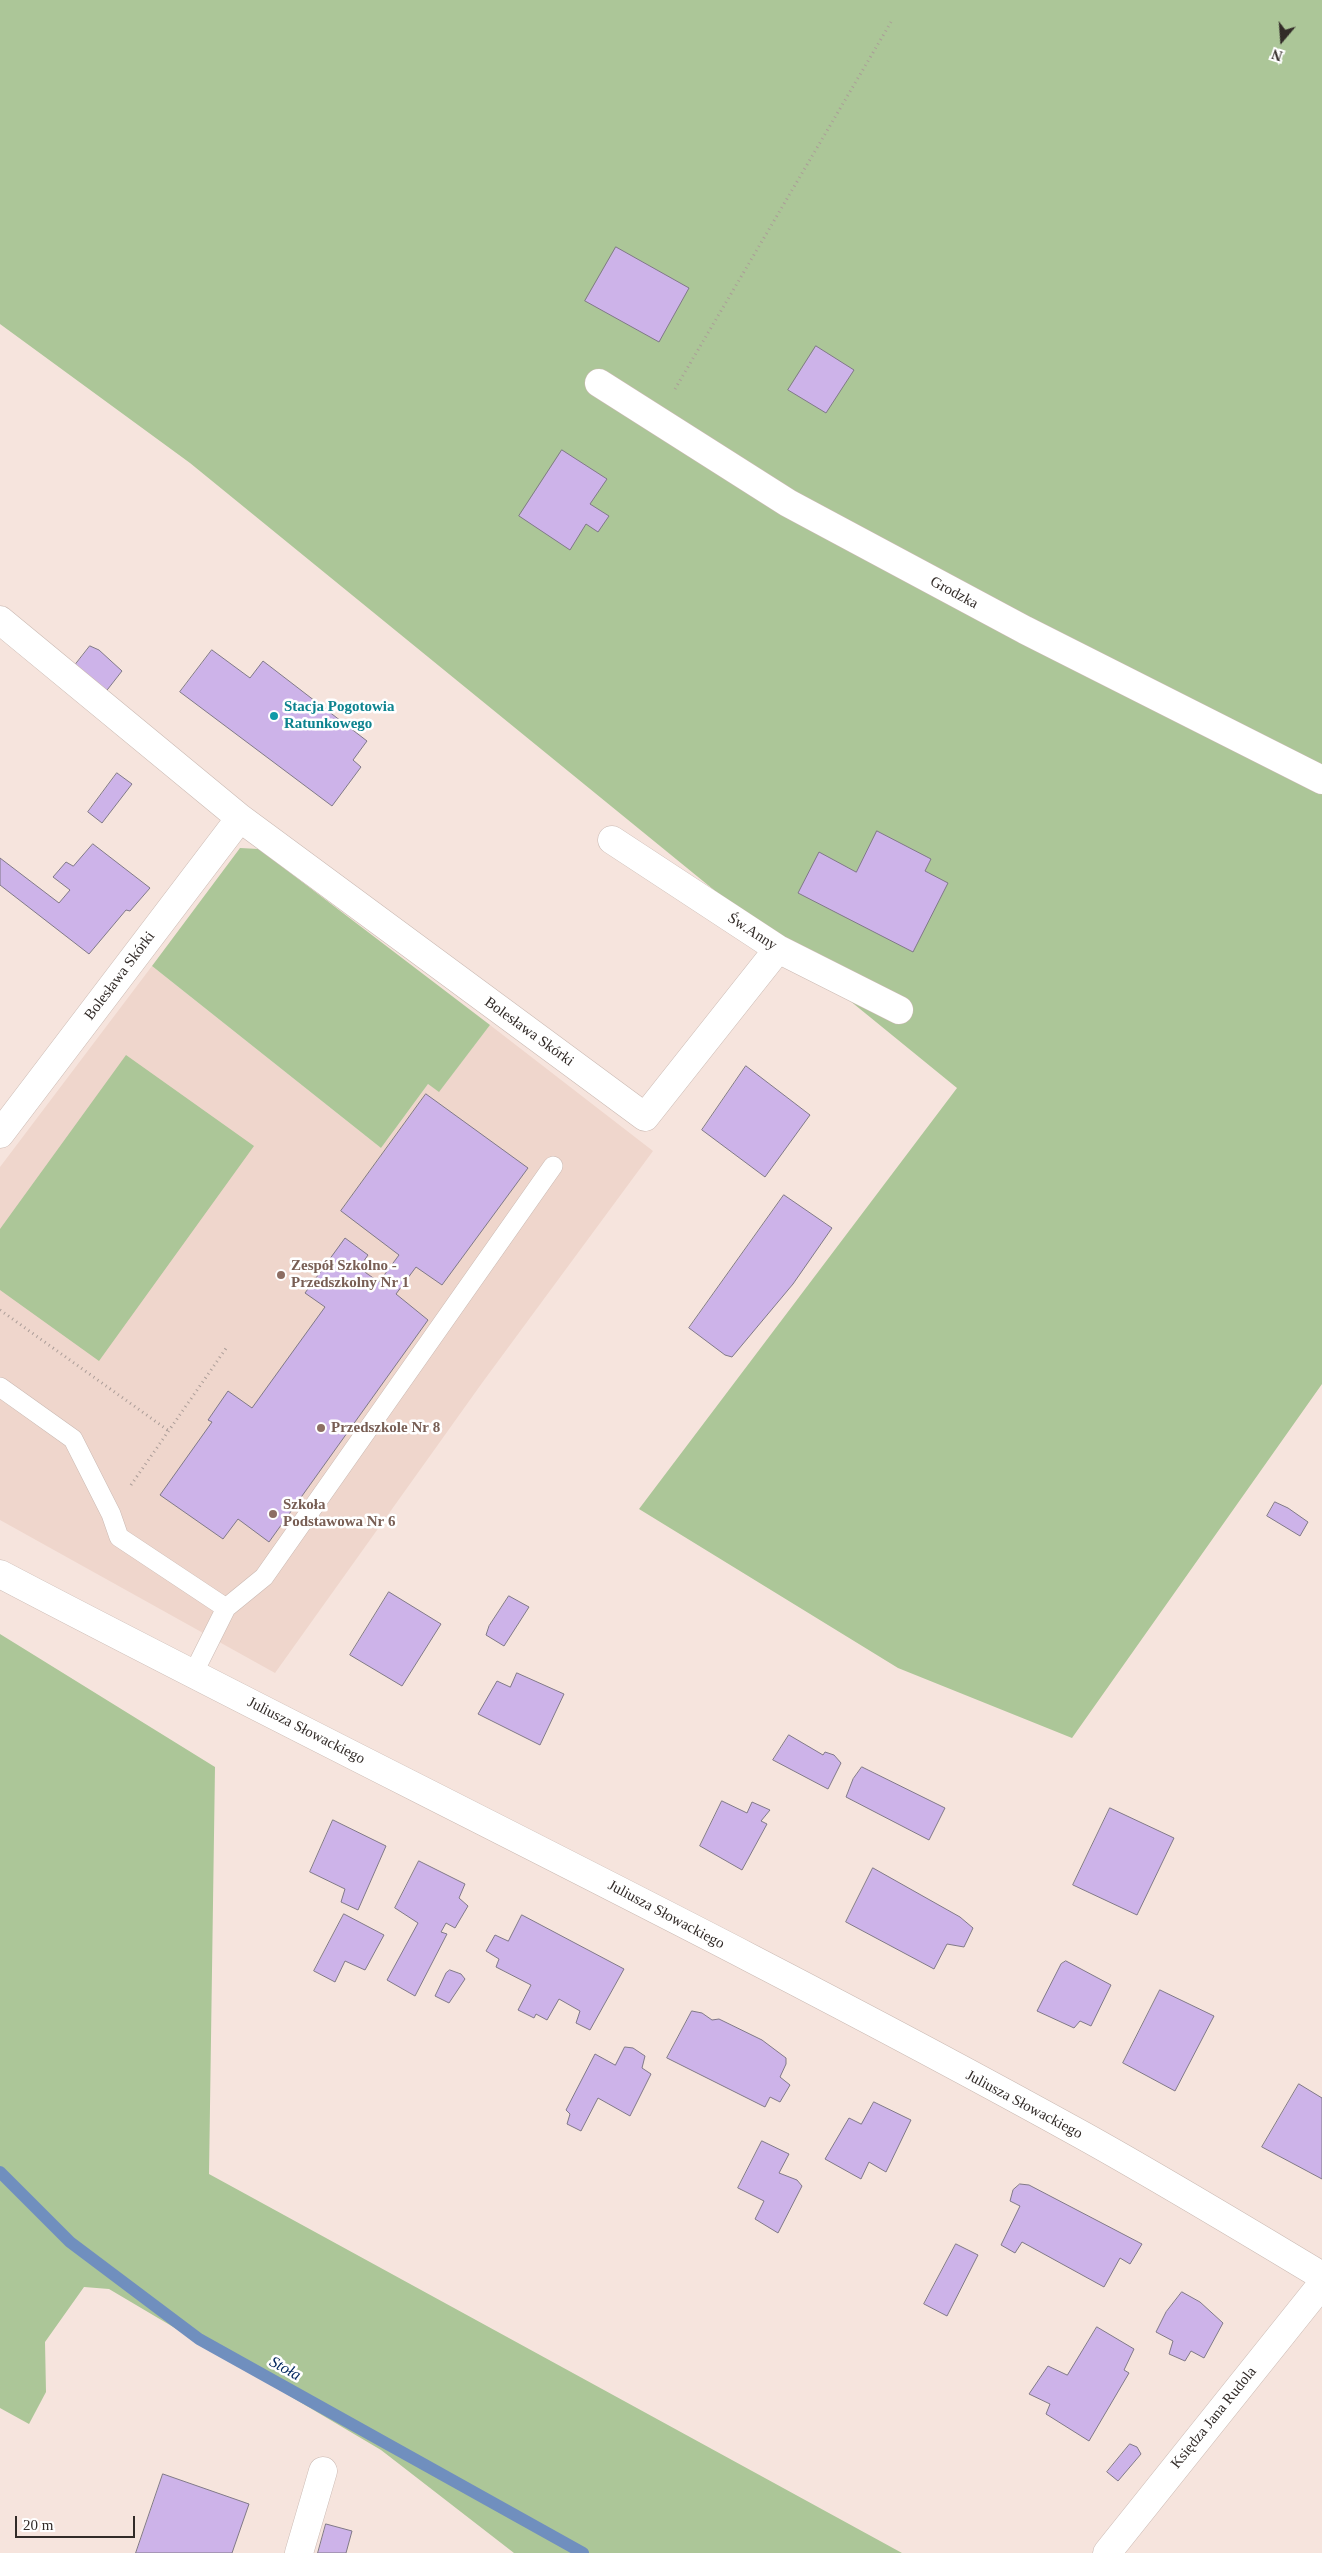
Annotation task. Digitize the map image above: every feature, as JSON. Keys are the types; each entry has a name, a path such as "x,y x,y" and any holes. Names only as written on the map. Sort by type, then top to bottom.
{"street":[{"name":"Grodzka","path":"599,383 788,503 1025,630 1322,780"},
{"name":"Bolesława Skórki","path":"0,620 240,818 645,1117 778,949"},
{"name":"Bolesława Skórki","path":"0,1134 240,818"},
{"name":"Św.Anny","path":"612,840 778,949 900,1010"},
{"name":"Juliusza Słowackiego","path":"0,1574 841,2006 1083,2136 1322,2276"},
{"name":"Księdza Jana Rudola","path":"1107,2553 1322,2284"},
{"path":"299,2553 323,2471"}],"lane":[{"path":"193,1674 226,1608 264,1577 553,1166"},
{"path":"0,1387 73,1439 110,1514 119,1537 226,1608"}],"path":[{"path":"657,420 891,22"},
{"path":"0,1310 169,1431"},
{"path":"110,1514 227,1347"}],"shaded area":[{"name":"Zespół Szkolno - Przedszkolny Nr 1","path":"152,966 381,1148 428,1084 439,1091 490,1025 653,1151 482,1383 275,1673 0,1520 0,1167"}],"green space":[{"path":"0,0 1322,0 1322,1384 1072,1738 898,1668 639,1509 957,1088 190,463 0,324"},
{"path":"240,848 259,849 490,1025 439,1092 428,1084 381,1148 152,966"},
{"path":"126,1055 254,1146 99,1361 0,1290 0,1229"},
{"path":"0,1634 215,1767 209,2174 902,2553 514,2553 381,2450 109,2289 84,2287 45,2342 46,2392 29,2424 0,2408"}],"building":[{"path":"616,247 689,288 659,342 585,301"},
{"path":"816,346 854,370 826,413 788,390"},
{"path":"562,450 607,479 590,504 609,516 598,532 586,524 570,550 519,516"},
{"path":"90,646 99,650 122,671 104,694 72,669"},
{"name":"Stacja Pogotowia Ratunkowego","path":"212,650 250,678 263,661 367,741 353,760 361,767 332,806 180,692"},
{"path":"117,773 132,784 102,823 88,812"},
{"path":"877,831 931,859 925,871 948,883 913,952 798,893 819,852 856,872"},
{"path":"93,844 150,888 130,911 126,910 89,954 0,885 0,858 59,903 70,890 53,877 66,862 73,866"},
{"path":"746,1066 810,1115 765,1177 702,1130"},
{"path":"426,1094 528,1168 442,1285 416,1267 396,1294 428,1320 269,1542 238,1519 223,1539 160,1495 212,1422 208,1420 228,1391 252,1408 325,1307 305,1293 345,1238 368,1255 359,1268 379,1282 399,1255 341,1211"},
{"path":"784,1195 832,1228 793,1284 732,1357 725,1355 689,1328"},
{"path":"1275,1502 1288,1508 1308,1522 1300,1536 1267,1516"},
{"path":"389,1592 441,1624 402,1686 350,1655"},
{"path":"509,1596 529,1607 504,1646 486,1635 489,1626"},
{"path":"517,1673 564,1694 540,1745 478,1714 497,1681 510,1687"},
{"path":"789,1735 823,1755 825,1752 834,1755 841,1763 828,1789 773,1760"},
{"path":"862,1767 945,1808 929,1840 846,1797 853,1779"},
{"path":"722,1801 747,1813 752,1802 770,1810 761,1821 767,1824 742,1870 700,1846"},
{"path":"1110,1808 1174,1838 1137,1915 1073,1885"},
{"path":"333,1820 386,1846 358,1910 341,1902 345,1889 310,1872"},
{"path":"419,1861 465,1884 459,1898 468,1906 455,1928 446,1923 441,1932 447,1934 415,1996 387,1980 418,1923 395,1908"},
{"path":"873,1868 960,1917 973,1928 964,1947 947,1944 934,1969 846,1922"},
{"path":"344,1914 384,1935 365,1970 345,1961 335,1982 314,1971"},
{"path":"522,1915 624,1969 590,2030 576,2023 580,2011 559,1999 547,2020 536,2014 534,2018 518,2010 531,1985 496,1967 499,1959 486,1951 495,1935 508,1941"},
{"path":"1066,1961 1111,1985 1091,2026 1080,2021 1074,2028 1037,2011 1061,1964"},
{"path":"450,1970 461,1974 465,1979 449,2003 435,1996 446,1973"},
{"path":"1160,1990 1214,2016 1175,2091 1123,2063"},
{"path":"692,2011 702,2013 712,2020 719,2019 762,2040 786,2058 786,2064 780,2077 790,2085 780,2102 770,2097 765,2107 667,2058"},
{"path":"625,2047 633,2048 645,2056 642,2068 651,2074 630,2116 598,2098 581,2131 567,2124 570,2114 566,2110 595,2054 615,2065"},
{"path":"1299,2084 1322,2098 1322,2179 1262,2147"},
{"path":"874,2102 911,2120 886,2172 869,2162 861,2179 825,2159 849,2118 861,2124"},
{"path":"762,2141 789,2154 779,2173 797,2180 802,2186 778,2233 755,2219 764,2201 738,2188"},
{"path":"1020,2184 1029,2185 1142,2244 1130,2264 1120,2258 1104,2287 1022,2242 1015,2253 1001,2245 1020,2206 1010,2201 1013,2190"},
{"path":"956,2244 978,2255 947,2316 924,2304"},
{"path":"1182,2292 1200,2302 1223,2323 1204,2358 1191,2351 1185,2361 1169,2354 1173,2341 1156,2332 1166,2312"},
{"path":"1097,2327 1134,2349 1124,2370 1129,2373 1089,2441 1046,2414 1050,2404 1029,2394 1048,2366 1067,2375"},
{"path":"1130,2444 1137,2447 1141,2454 1118,2481 1107,2472"},
{"path":"163,2474 249,2504 232,2553 136,2553"},
{"path":"326,2524 352,2531 346,2553 318,2553"}],"waterway":[{"name":"Stoła","path":"0,2172 70,2242 199,2339 583,2553"}],"place":[{"name":"Stacja Pogotowia Ratunkowego","path":"274,716"},
{"name":"Zespół Szkolno - Przedszkolny Nr 1","path":"281,1275"},
{"name":"Przedszkole Nr 8","path":"321,1428"},
{"name":"Szkoła Podstawowa Nr 6","path":"273,1514"}]}
